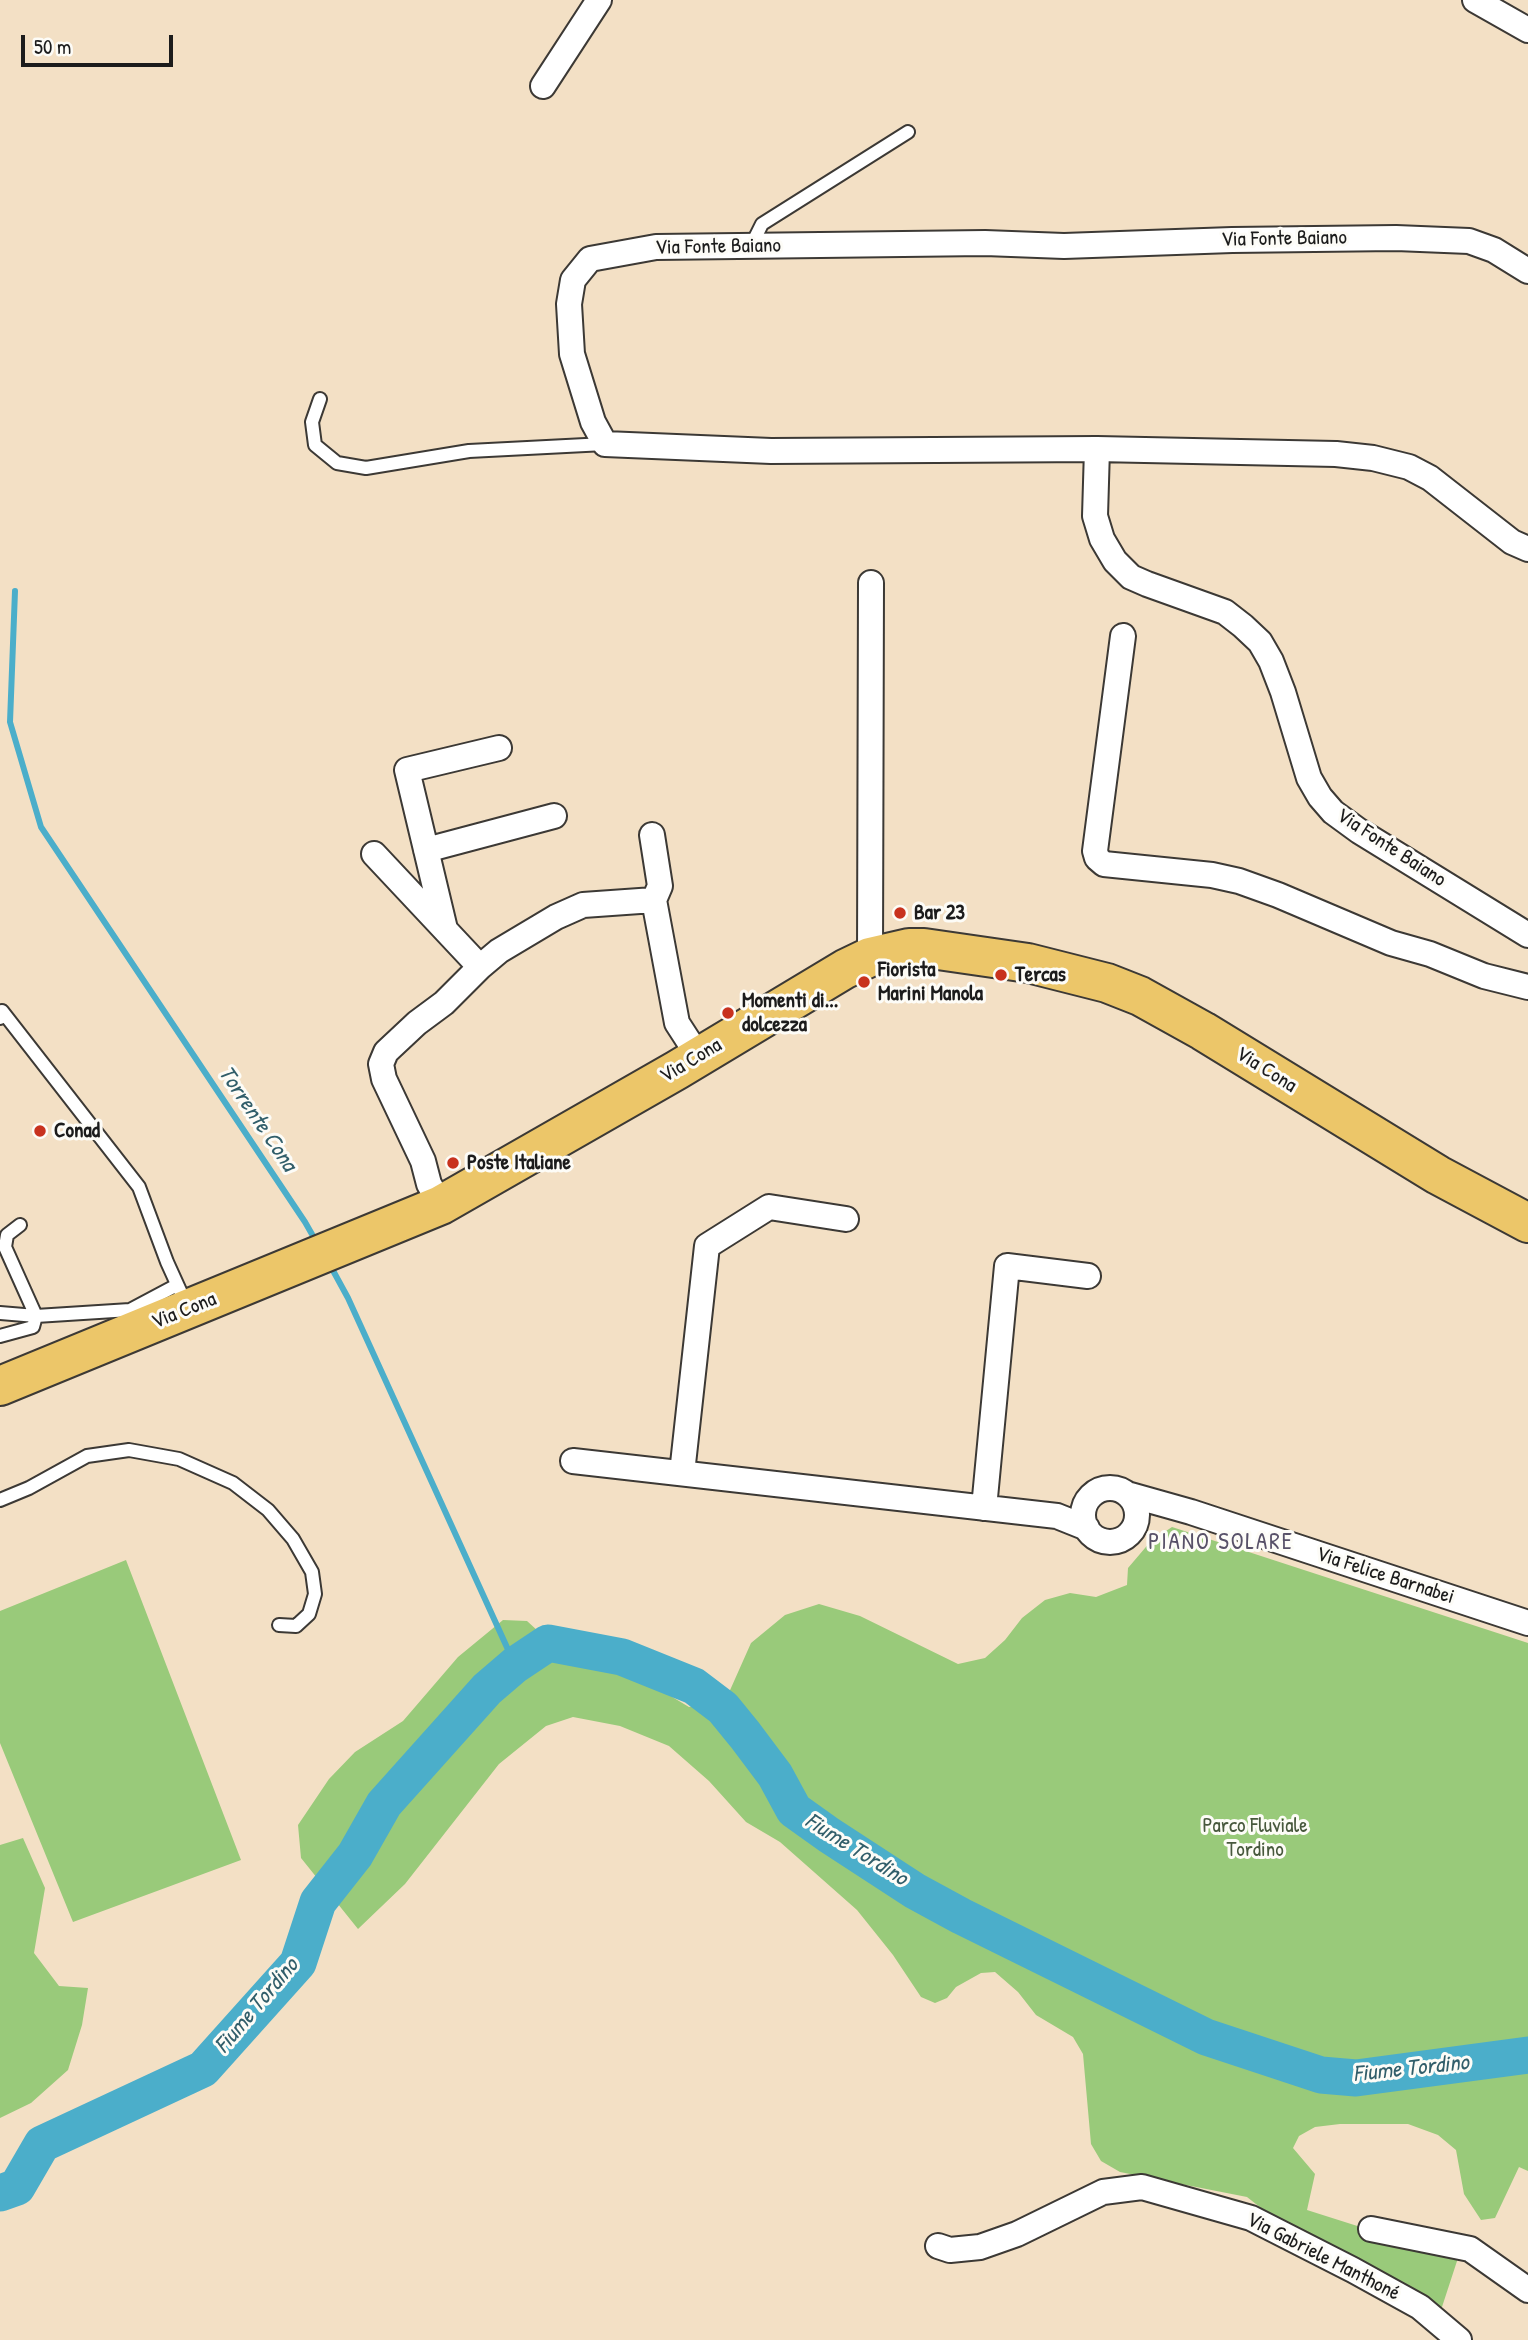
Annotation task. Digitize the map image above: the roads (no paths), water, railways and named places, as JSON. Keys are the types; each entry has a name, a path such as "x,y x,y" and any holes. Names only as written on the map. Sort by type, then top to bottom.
{"main road":[{"name":"Via Cona","path":"0,1386 137,1319 434,1208 845,969 870,957 909,948 1028,963 1122,988 1203,1031 1438,1175 1528,1223"}],"street":[{"path":"543,86 598,0"},
{"path":"1475,0 1528,30"},
{"name":"Via Fonte Baiano","path":"605,444 593,422 572,354 569,304 573,280 590,259 656,247 985,243 1064,246 1232,240 1436,239 1469,241 1494,250 1528,271"},
{"path":"605,444 771,451 1097,449 1336,454 1373,458 1409,467 1430,478 1512,542 1528,549"},
{"name":"Via Fonte Baiano","path":"1097,449 1095,516 1102,539 1115,561 1139,580 1225,612 1260,642 1283,692 1309,778 1333,812 1370,838 1528,935"},
{"path":"870,957 871,583"},
{"path":"1124,636 1095,851 1097,858 1104,864 1212,875 1239,881 1391,943 1430,954 1484,976 1528,987"},
{"path":"445,929 407,770 499,748"},
{"path":"426,850 554,816"},
{"path":"652,835 660,886 654,900 677,1023 699,1056"},
{"path":"374,854 480,967"},
{"path":"434,1208 423,1161 384,1079 381,1064 392,1043 444,1003 499,951 573,908 654,900"},
{"path":"682,1473 708,1246 769,1207 846,1219"},
{"path":"984,1508 1007,1266 1088,1276"},
{"path":"573,1461 1085,1518"},
{"path":"1111,1488 1127,1494 1136,1507 1136,1521 1129,1535 1114,1542 1098,1539 1085,1518 1094,1494 1111,1488"},
{"name":"Via Felice Barnabei","path":"1127,1494 1191,1512 1528,1623"},
{"path":"1136,1521 1161,1504"},
{"name":"Via Gabriele Manthoné","path":"938,2246 950,2249 980,2247 1017,2234 1103,2192 1142,2187 1251,2218 1420,2307 1460,2340"},
{"path":"1371,2229 1469,2249 1528,2290"}],"lane":[{"path":"751,246 762,224 908,132"},
{"path":"320,399 312,422 316,445 337,463 366,468 469,451 605,444"},
{"path":"1,1013 139,1187 193,1297"},
{"path":"0,1336 33,1327 36,1316 5,1247 7,1235 20,1225"},
{"path":"0,1313 137,1319"},
{"path":"0,1500 29,1488 88,1456 129,1450 179,1459 233,1483 268,1510 293,1539 312,1572 315,1594 309,1614 296,1626 279,1625"}],"waterway":[{"name":"Torrente Cona","path":"15,591 10,722 41,827 317,1243"},
{"name":"Torrente Cona","path":"330,1265 348,1298 515,1665"},
{"name":"Fiume Tordino","path":"0,2193 17,2187 42,2144 203,2069 298,1963 318,1902 355,1855 384,1804 487,1689 515,1665 548,1643 622,1657 694,1686 723,1708 745,1735 775,1775 794,1810 829,1835 915,1891 961,1916 1206,2037 1321,2075 1356,2078 1528,2055"}],"place":[{"name":"Bar 23","path":"900,913"},
{"name":"Tercas","path":"1001,975"},
{"name":"Fiorista Marini Manola","path":"864,982"},
{"name":"Momenti di... dolcezza","path":"728,1013"},
{"name":"Conad","path":"40,1131"},
{"name":"Poste Italiane","path":"453,1163"}],"district":[{"name":"PIANO SOLARE","path":"1221,1543"}],"park label":[{"name":"Parco Fluviale Tordino","path":"1255,1838"}]}
